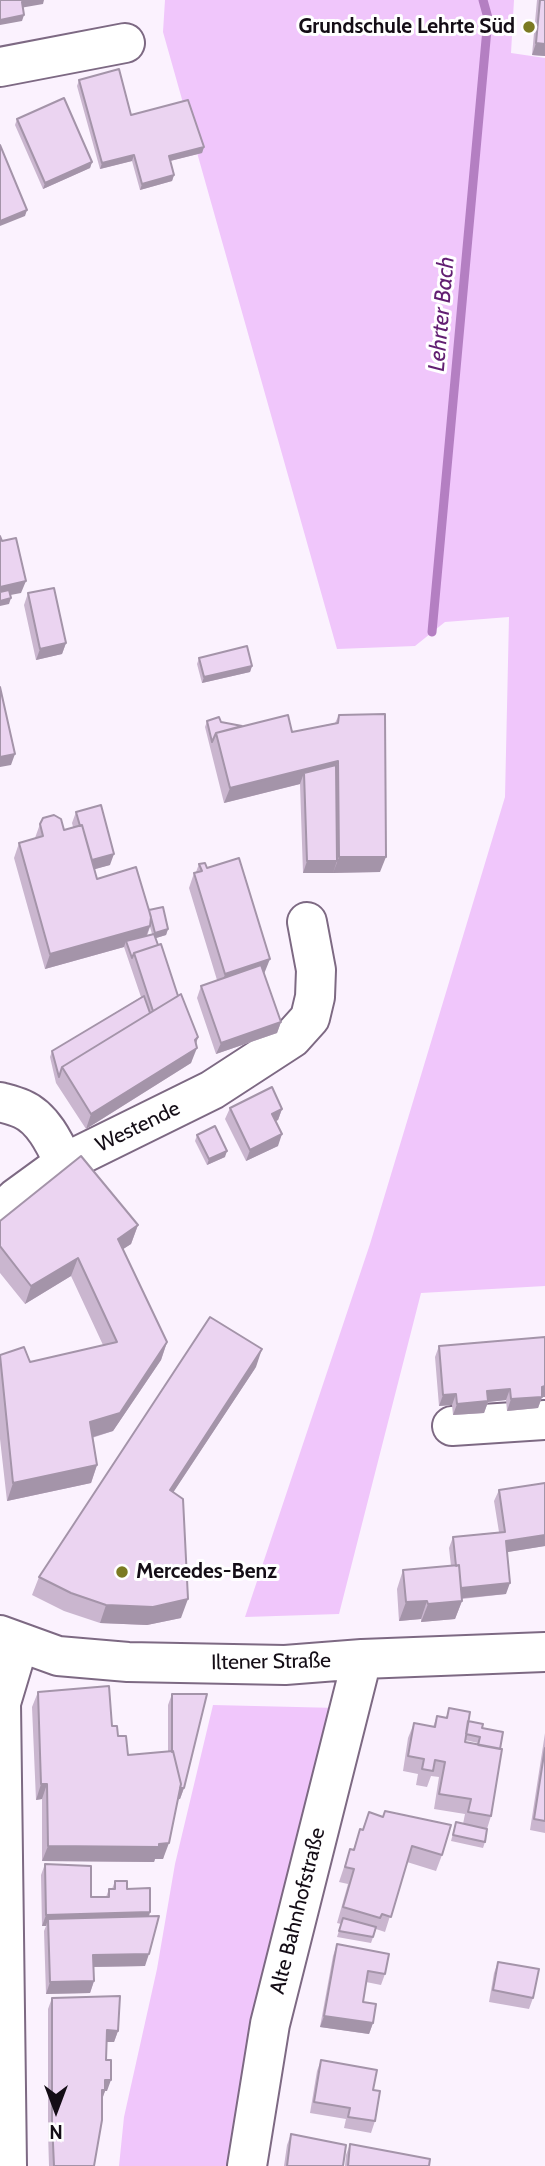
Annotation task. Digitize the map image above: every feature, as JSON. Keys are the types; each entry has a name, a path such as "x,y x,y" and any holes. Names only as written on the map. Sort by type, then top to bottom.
{"street":[{"path":"0,66 125,43"},
{"name":"Westende","path":"0,1213 64,1163 212,1090 292,1038 310,1018 315,997 316,970 307,922"},
{"path":"0,1101 24,1110 41,1124 64,1163"},
{"path":"452,1426 545,1420"},
{"path":"8,2166 1,1703 9,1639"},
{"name":"Iltener Straße","path":"9,1639 58,1656 115,1662 285,1665 362,1659 545,1652"},
{"name":"Alte Bahnhofstraße","path":"247,2166 270,2024 362,1659"}],"shaded area":[{"path":"165,0 514,0 511,53 545,58 545,1286 421,1293 339,1614 245,1617 370,1244 505,797 509,617 445,622 415,646 337,649 163,32"},
{"path":"213,1705 338,1708 236,2166 119,2166 124,2117 157,1969 175,1864"}],"building":[{"path":"0,0 33,0 22,2 24,15 0,20"},
{"path":"540,0 545,0 545,44 536,43"},
{"path":"119,69 131,115 188,100 204,147 169,156 174,175 142,184 134,155 102,163 79,80"},
{"path":"64,98 92,162 45,183 17,119"},
{"path":"0,145 27,210 0,221"},
{"path":"0,536 2,541 16,538 26,581 0,587"},
{"path":"54,588 66,643 40,649 28,593"},
{"path":"9,590 11,598 0,601 0,592"},
{"path":"247,646 252,666 204,677 199,658"},
{"path":"0,687 15,754 0,757"},
{"path":"385,714 386,857 339,857 338,761 230,788 216,733 288,715 292,732 338,723 339,715"},
{"path":"219,717 221,722 242,726 216,733 212,742 207,721"},
{"path":"336,765 337,861 307,861 304,773"},
{"path":"101,805 114,854 92,860 76,812"},
{"path":"54,815 61,819 64,830 82,825 97,879 136,867 151,917 150,926 50,954 19,843 43,836 40,824 43,818"},
{"path":"239,858 270,959 225,974 194,873 202,871 199,864 205,863 207,868"},
{"path":"163,907 168,929 155,933 149,910"},
{"path":"154,934 158,945 134,953 132,958 126,941"},
{"path":"161,944 178,996 153,1011 134,953"},
{"path":"261,965 281,1022 221,1043 201,986"},
{"path":"181,994 198,1037 195,1040 197,1048 91,1114 62,1067"},
{"path":"144,996 150,1013 62,1067 59,1077 52,1051"},
{"path":"272,1087 282,1109 272,1114 282,1134 250,1150 230,1108"},
{"path":"215,1126 227,1151 209,1159 197,1135"},
{"path":"81,1156 138,1225 118,1239 167,1342 120,1413 90,1422 97,1465 13,1483 0,1355 24,1347 30,1362 117,1342 78,1258 31,1286 0,1246 0,1221"},
{"path":"210,1317 262,1349 170,1490 183,1499 188,1599 153,1607 106,1605 71,1593 39,1577"},
{"path":"545,1337 545,1386 542,1387 542,1397 511,1399 510,1389 487,1391 488,1401 457,1404 456,1394 443,1395 439,1346"},
{"path":"545,1483 545,1535 506,1541 510,1583 461,1588 453,1537 505,1532 499,1490"},
{"path":"459,1565 462,1601 428,1604 427,1601 406,1602 403,1570"},
{"path":"109,1686 112,1726 117,1726 118,1736 126,1736 128,1755 173,1751 181,1784 169,1843 159,1844 159,1847 48,1846 47,1784 41,1784 38,1692"},
{"path":"172,1694 207,1694 184,1788 180,1788 172,1752"},
{"path":"449,1708 470,1712 465,1742 502,1749 491,1816 468,1812 471,1799 439,1794 445,1762 435,1760 433,1771 422,1769 424,1759 408,1756 414,1723 435,1727 437,1716 447,1718"},
{"path":"468,1721 483,1724 482,1728 503,1732 500,1749 478,1745 480,1737 466,1734"},
{"path":"545,1748 545,1821 534,1819"},
{"path":"385,1811 451,1825 442,1855 412,1846 391,1917 382,1914 380,1918 343,1907 354,1869 345,1867 350,1849 354,1850 360,1829 363,1830 369,1812 383,1817"},
{"path":"456,1822 487,1829 485,1842 453,1835"},
{"path":"45,1864 91,1866 91,1897 109,1897 109,1889 115,1889 115,1881 127,1881 127,1889 150,1888 150,1912 46,1915"},
{"path":"159,1916 149,1954 93,1955 94,1981 50,1982 48,1919"},
{"path":"343,1918 376,1927 373,1937 339,1931"},
{"path":"337,1944 389,1954 385,1974 368,1971 363,2002 376,2004 373,2023 324,2016"},
{"path":"498,1962 539,1969 533,1998 493,1990"},
{"path":"120,1996 118,2031 107,2030 106,2060 111,2060 111,2080 105,2080 105,2090 102,2090 102,2120 94,2166 54,2166 52,1998"},
{"path":"321,2060 377,2070 373,2090 380,2091 375,2121 348,2117 350,2108 314,2102"},
{"path":"291,2134 346,2145 343,2166 287,2166"},
{"path":"350,2144 430,2159 429,2166 348,2166"}],"waterway":[{"name":"Lehrter Bach","path":"432,632 488,18 483,0"}],"place":[{"name":"Grundschule Lehrte Süd","path":"529,27"},
{"name":"Mercedes-Benz","path":"122,1572"}]}
